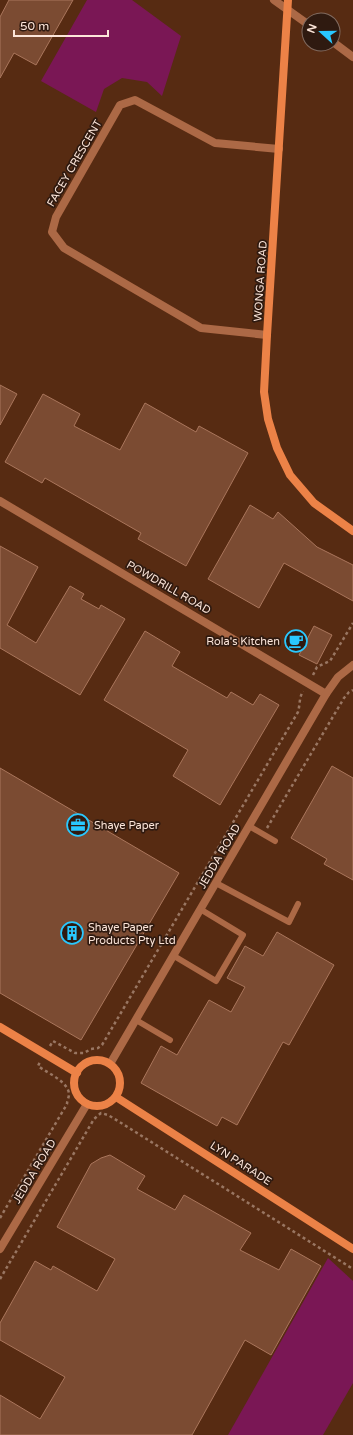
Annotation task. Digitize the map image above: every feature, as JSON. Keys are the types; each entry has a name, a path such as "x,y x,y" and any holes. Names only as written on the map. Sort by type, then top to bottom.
{"street":[{"path":"274,0 301,19"},
{"name":"WONGA ROAD","path":"288,0 264,392 268,419 277,448 290,475 314,503 353,531"},
{"path":"341,48 353,57"},
{"name":"FACEY CRESCENT","path":"267,335 201,328 64,248 52,232 56,217 120,105 135,100 215,143 280,149"},
{"name":"POWDRILL ROAD","path":"0,501 326,694"},
{"name":"JEDDA ROAD","path":"110,1064 326,694 338,677 353,665"},
{"path":"0,1028 77,1073"},
{"path":"95,1060 103,1061 116,1069 119,1076 120,1090 106,1105 93,1106 87,1104 81,1100 74,1087 74,1080 77,1073 81,1066 88,1062 95,1060"},
{"name":"LYN PARADE","path":"116,1096 353,1249"},
{"name":"JEDDA ROAD","path":"0,1249 87,1104"}],"lane":[{"path":"249,826 275,841"},
{"path":"216,882 289,922 298,904"},
{"path":"174,956 216,981 243,935 200,909"},
{"path":"136,1020 170,1040"}],"path":[{"path":"317,667 330,661 353,623"},
{"path":"263,834 344,698 348,692 353,690"},
{"path":"53,1041 75,1053 84,1053 102,1045 298,712 300,696"},
{"path":"0,1218 67,1104 69,1095 67,1089 61,1082 38,1066"},
{"path":"0,1279 94,1119 101,1114 108,1115 118,1121 353,1269"}],"shaded area":[{"path":"87,0 132,0 181,36 162,96 147,82 122,78 104,89 96,112 41,81"},
{"path":"328,1258 353,1281 353,1383 323,1435 228,1435"}],"building":[{"path":"9,0 73,0 36,65 14,53 0,78 0,17"},
{"path":"0,385 17,394 0,425"},
{"path":"43,394 80,414 74,426 120,450 145,403 196,432 199,426 248,453 186,566 138,539 141,533 45,478 42,483 5,462"},
{"path":"250,505 273,519 278,512 317,547 353,565 353,601 284,563 259,608 208,579"},
{"path":"0,546 38,567 7,625 36,643 70,586 84,594 81,599 99,609 101,605 125,619 80,695 0,648"},
{"path":"314,626 332,635 317,664 299,655"},
{"path":"145,631 180,652 172,666 227,698 231,692 253,705 260,694 279,705 220,805 173,776 188,750 104,700"},
{"path":"332,766 353,778 353,880 324,864 327,859 291,838"},
{"name":"Shaye Paper Products Pty Ltd","path":"0,768 179,873 81,1040 0,993"},
{"path":"277,932 334,965 289,1045 283,1042 237,1125 222,1117 217,1126 141,1083 161,1046 177,1055 209,1000 231,1012 245,987 227,978 245,946 263,956"},
{"path":"110,1155 145,1176 137,1189 175,1210 184,1195 251,1233 240,1250 279,1270 291,1249 321,1266 271,1355 245,1340 192,1435 0,1435 0,1395 40,1419 65,1377 0,1340 0,1323 35,1261 51,1270 53,1266 97,1291 115,1259 57,1227 91,1164"}],"place":[{"name":"Rola's Kitchen","path":"296,641"},
{"name":"Shaye Paper","path":"78,825"},
{"name":"Shaye Paper Products Pty Ltd","path":"72,933"}]}
